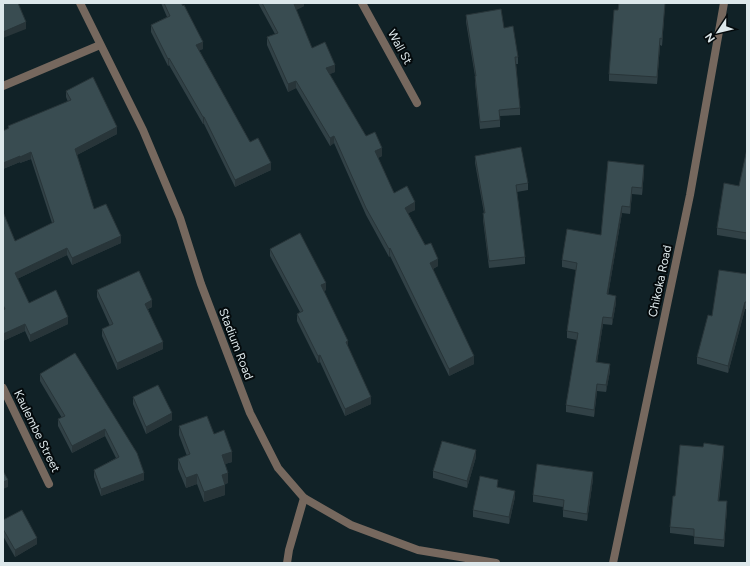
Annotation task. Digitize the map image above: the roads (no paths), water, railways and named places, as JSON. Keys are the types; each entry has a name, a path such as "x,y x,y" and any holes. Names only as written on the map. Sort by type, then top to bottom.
{"street":[{"name":"Stadium Road","path":"80,3 143,130 180,218 201,284 250,413 278,468 304,498 351,525 418,550 496,563"},
{"name":"Wall St","path":"362,3 417,103"},
{"name":"Chikoka Road","path":"613,563 690,195 724,3"},
{"path":"3,86 100,44"},
{"name":"Kaulembe Street","path":"3,388 49,484"},
{"path":"287,563 289,550 304,498"}]}
